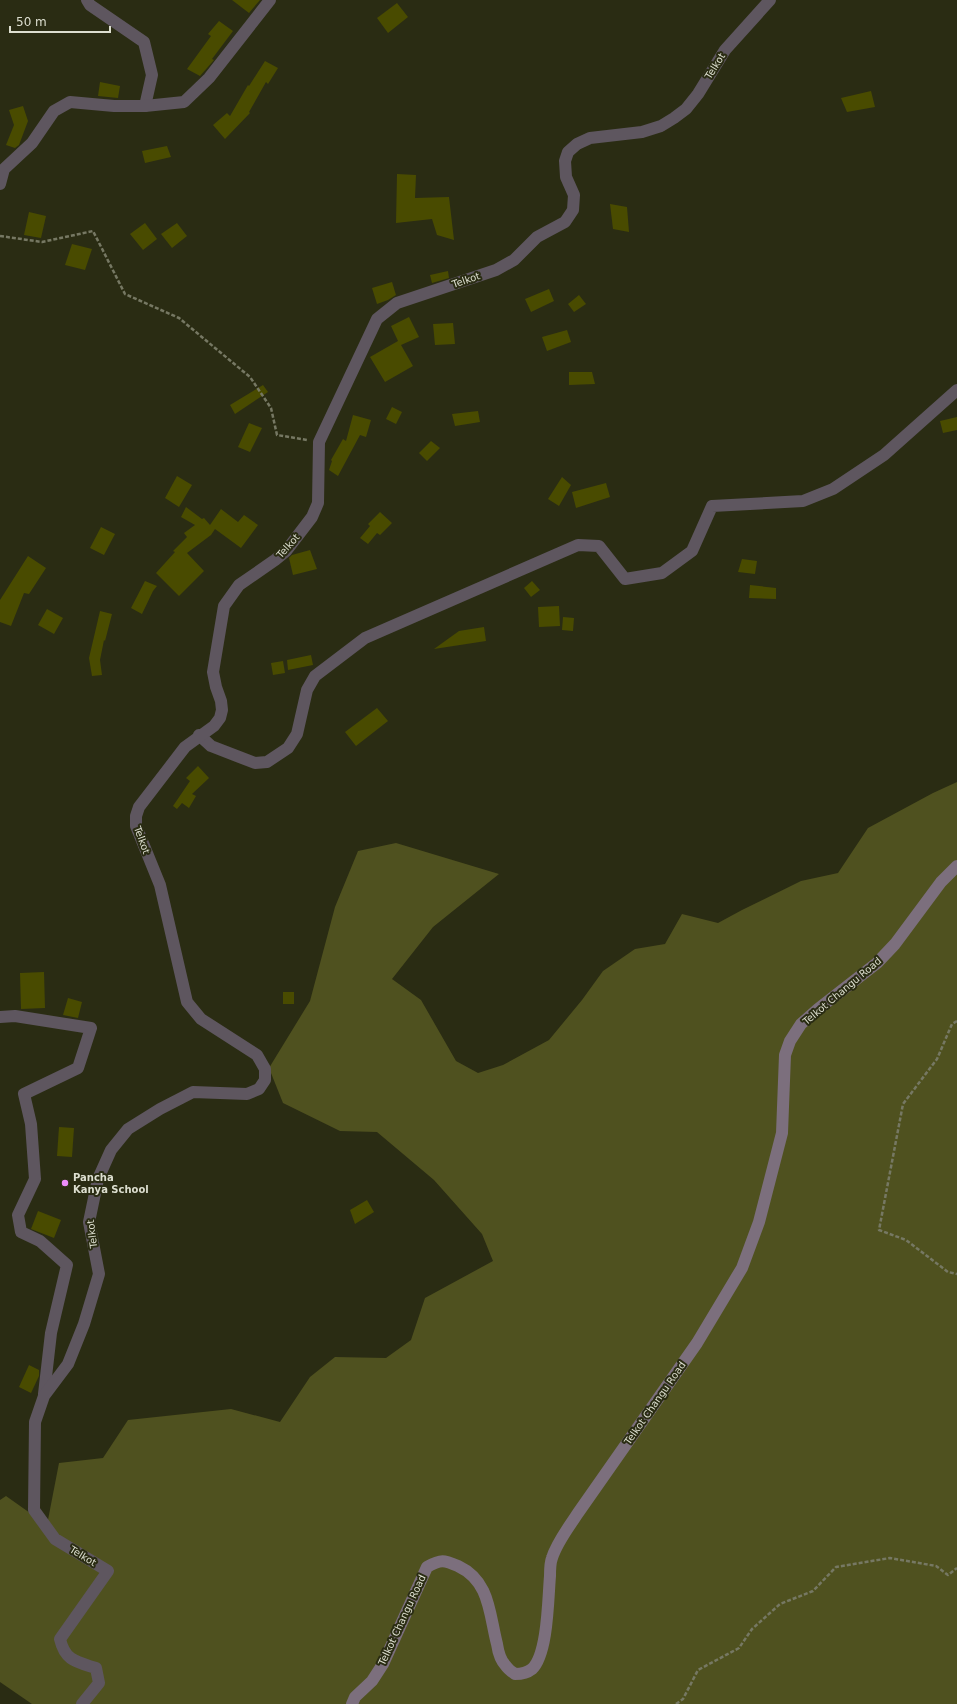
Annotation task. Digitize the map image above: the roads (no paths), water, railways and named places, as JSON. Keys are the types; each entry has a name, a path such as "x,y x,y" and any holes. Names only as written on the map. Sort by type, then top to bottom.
{"street":[{"path":"87,0 90,5 144,42 152,75 145,106"},
{"path":"0,184 4,169 32,143 54,111 70,102 114,106 145,106 184,102 209,78 270,0"},
{"name":"Telkot","path":"82,1704 100,1683 96,1668 71,1660 63,1651 60,1639 108,1571 55,1539 34,1510 34,1422 44,1396 68,1364 84,1324 99,1274 89,1222 98,1179 112,1150 128,1129 160,1109 193,1092 247,1094 259,1089 265,1080 265,1069 257,1055 201,1019 187,1002 160,885 136,826 136,816 139,807 145,797 160,781 185,747 199,735 214,726 220,718 222,710 213,672 224,606 239,585 286,551 312,517 318,503 320,442 377,319 397,303 496,270 514,260 537,237 565,222 573,210 574,195 566,177 565,161 568,152 577,144 590,138 642,132 661,126 674,118 686,108 698,94 725,50 770,0"},
{"path":"199,735 211,746 254,763 267,762 288,748 297,734 307,690 315,676 365,638 578,545 599,546 625,579 662,573 692,551 712,506 803,501 833,489 884,455 957,390"},
{"name":"Telkot Changu Road","path":"352,1704 355,1697 372,1680 383,1664 427,1567 436,1561 443,1560 465,1570 477,1578 485,1591 498,1652 505,1666 515,1674 524,1674 532,1669 538,1661 546,1621 551,1558 578,1512 697,1343 742,1268 768,1192 782,1133 785,1055 790,1041 801,1024 877,963 894,944 941,882 957,866"},
{"path":"0,1017 15,1016 91,1028 78,1068 24,1094 31,1124 35,1179 18,1216 22,1232 40,1241 67,1265 51,1333 44,1396"}],"place":[{"name":"Pancha Kanya School","path":"65,1183"}]}
